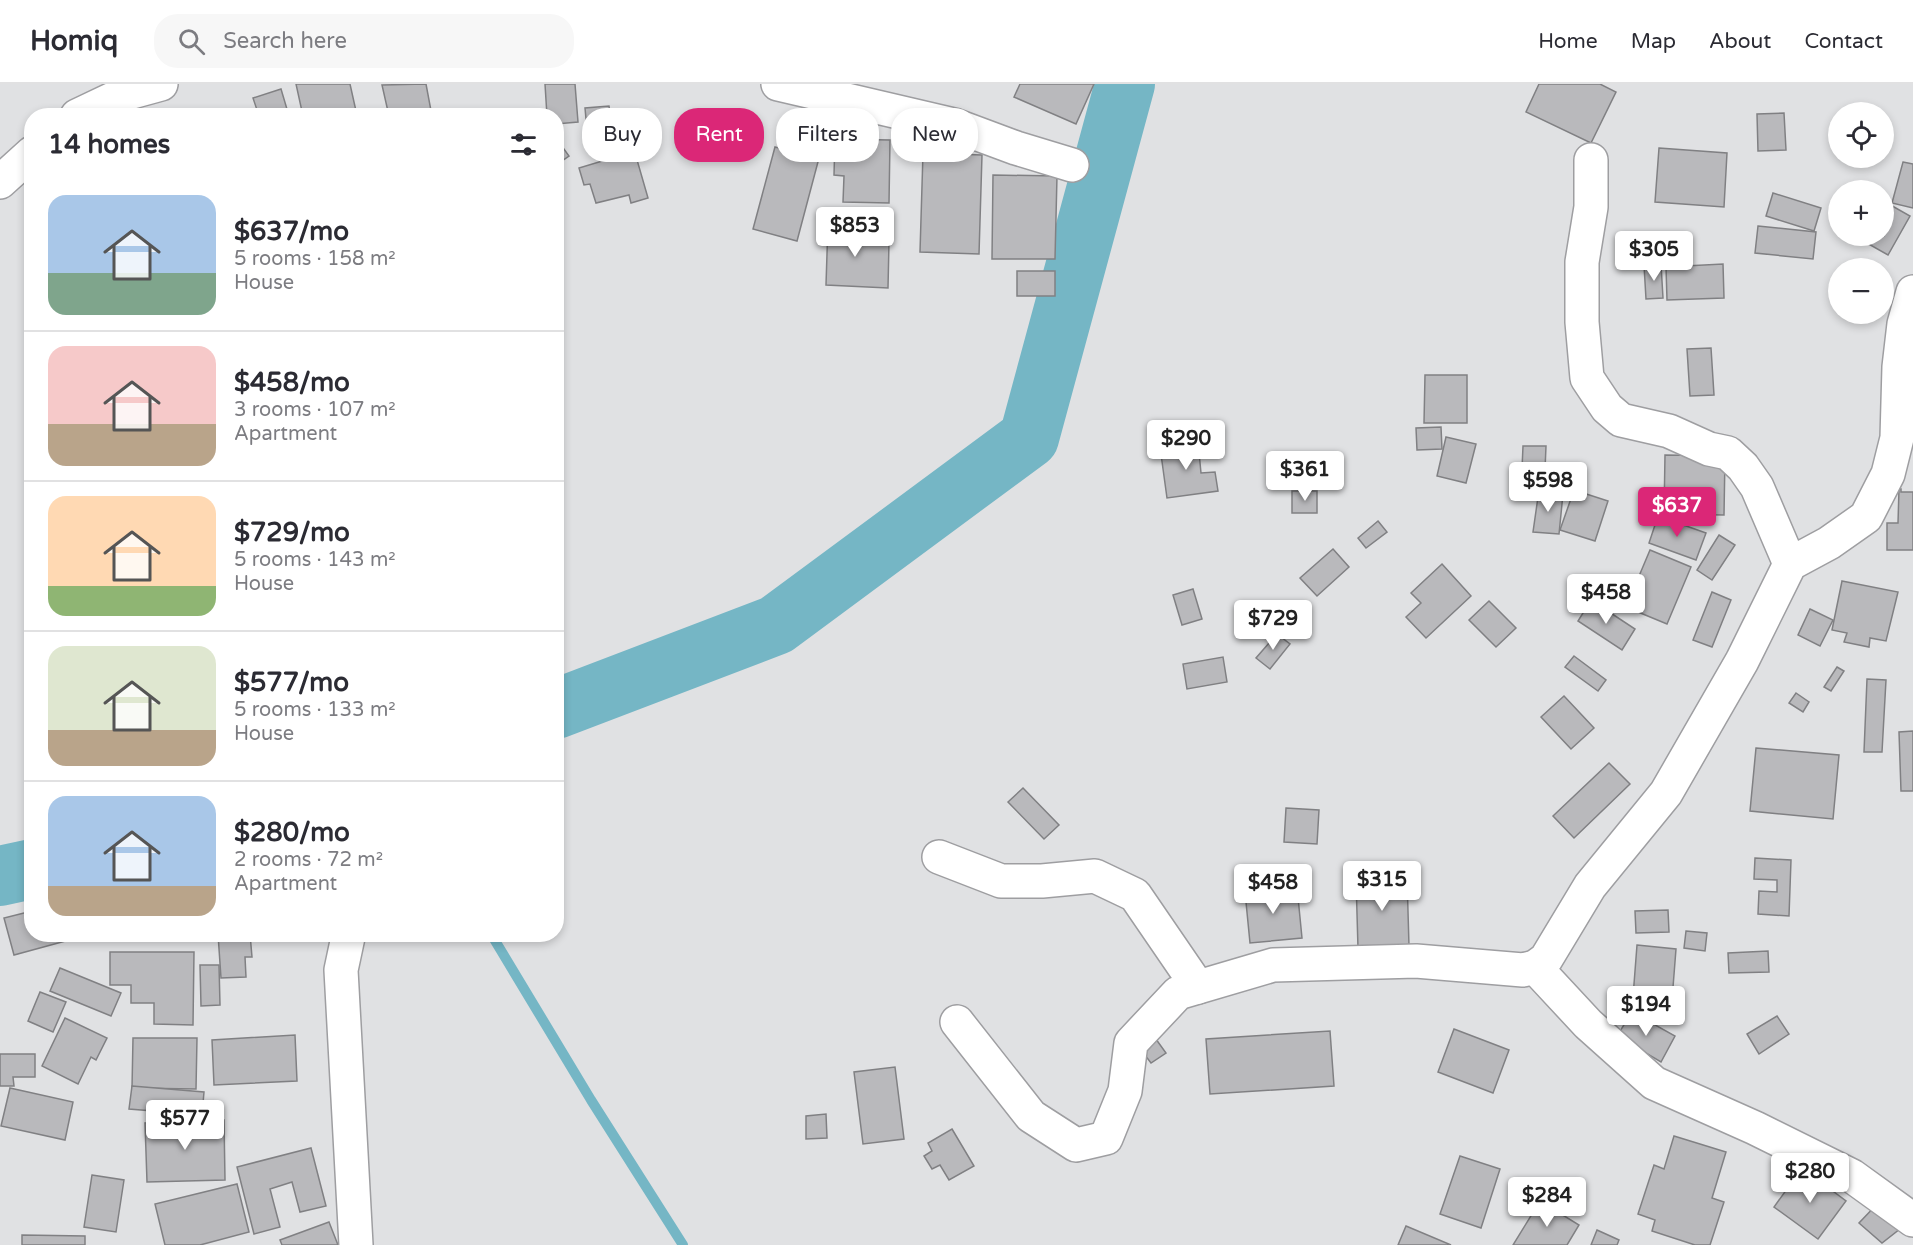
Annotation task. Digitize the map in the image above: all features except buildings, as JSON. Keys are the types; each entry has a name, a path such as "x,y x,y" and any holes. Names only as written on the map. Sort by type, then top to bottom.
{"street":[{"path":"80,108 90,84"},
{"path":"93,108 121,95 160,84"},
{"path":"778,84 954,125 1016,148 1072,165"},
{"path":"0,182 24,160"},
{"path":"1592,160 1592,207 1582,262 1582,322 1587,378 1607,408 1621,420 1669,431 1709,449 1728,453 1743,467 1757,487 1790,564"},
{"path":"957,1022 1031,1116 1076,1145 1106,1138 1125,1091 1131,1042 1178,993 1273,965 1416,961 1523,970 1535,967 1546,958 1590,886 1666,793 1742,661 1790,564 1829,543 1866,517 1888,474 1897,438 1899,367 1904,324 1913,292"},
{"path":"939,857 1001,881 1042,881 1095,876 1135,895 1198,987"},
{"path":"347,942 340,970 356,1245"},
{"path":"1535,967 1588,1024 1654,1083 1755,1128 1852,1176 1913,1220"}],"waterway":[{"path":"564,706 776,625 1029,438 1125,84"},
{"path":"0,876 24,871"},
{"path":"496,942 591,1100 683,1245"}]}
